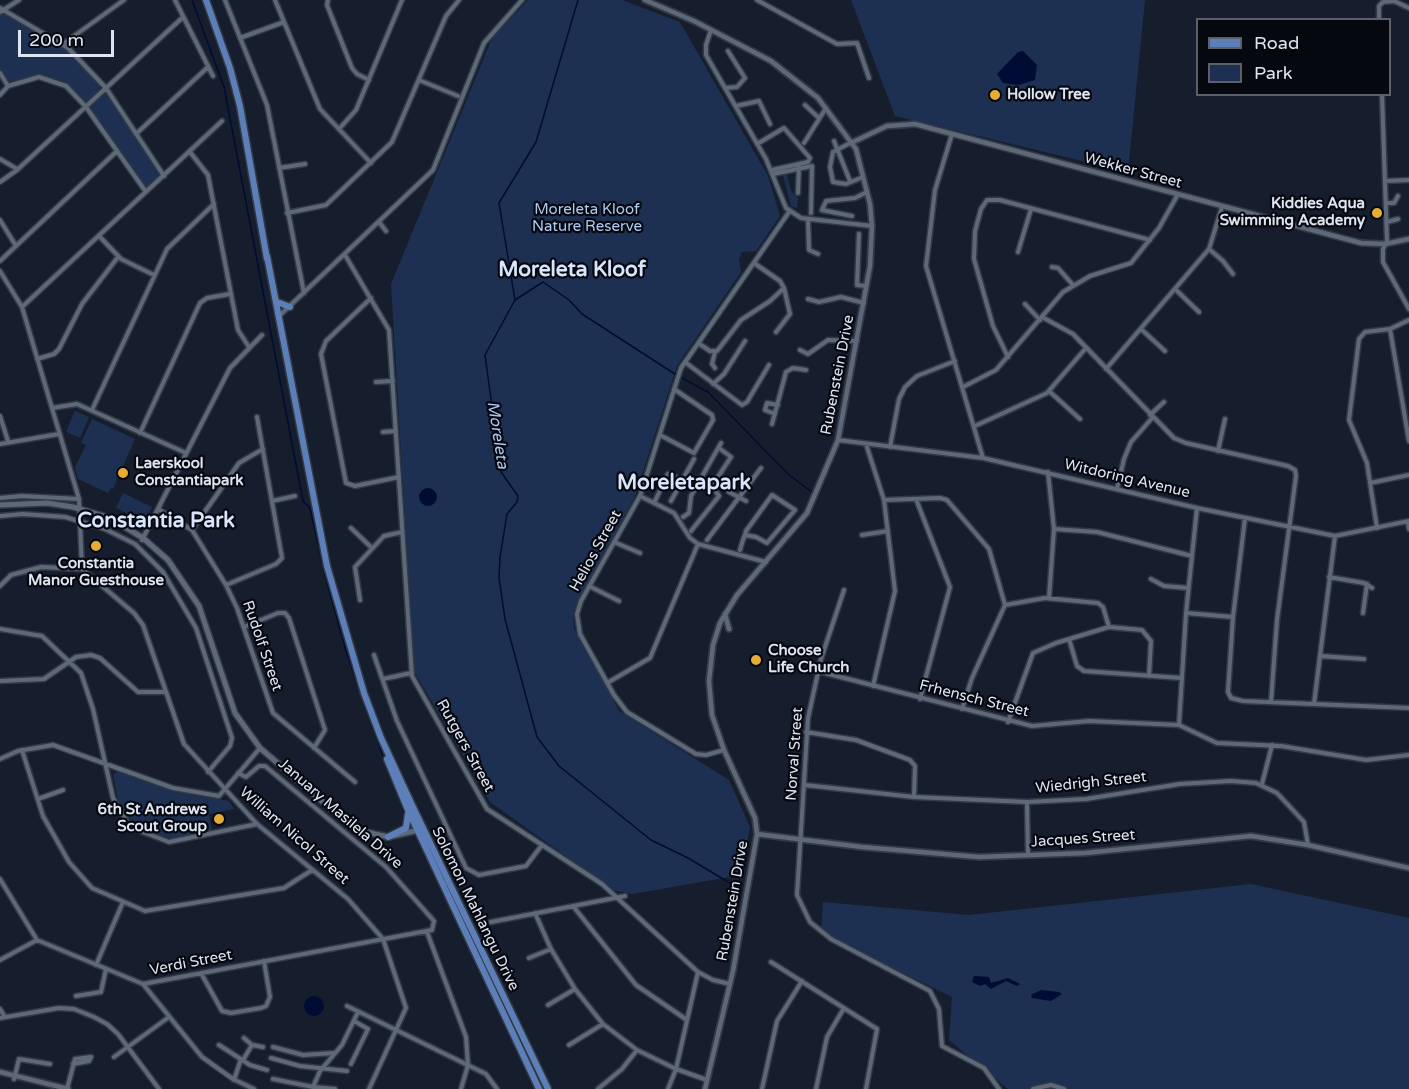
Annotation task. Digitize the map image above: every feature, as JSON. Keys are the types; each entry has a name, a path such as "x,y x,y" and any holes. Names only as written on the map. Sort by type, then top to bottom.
{"main road":[{"name":"Solomon Mahlangu Drive","path":"206,0 231,68 240,106 278,317 332,587 359,676 408,810 421,831 548,1089"},
{"name":"Solomon Mahlangu Drive","path":"267,256 278,302 278,317"},
{"path":"278,302 290,307"},
{"name":"January Masilela Drive","path":"0,507 47,503 82,510 119,522 142,539 165,557 199,606 236,713 260,748 360,833 377,839 400,838 421,831"},
{"name":"Solomon Mahlangu Drive","path":"381,738 539,1089"},
{"path":"388,837 406,828 408,810"},
{"name":"January Masilela Drive","path":"346,822 369,834 388,837 421,831"}],"street":[{"path":"1,10 19,0"},
{"path":"63,44 124,0"},
{"path":"175,0 213,76"},
{"path":"225,0 266,101 304,294"},
{"path":"275,0 317,105 370,163"},
{"path":"328,0 328,9 354,72 369,80"},
{"path":"339,129 356,110 402,0"},
{"path":"287,213 323,207 395,138 446,15 459,0"},
{"path":"278,317 433,170 484,43 522,0"},
{"name":"Rubenstein Drive","path":"639,0 662,8"},
{"name":"Rubenstein Drive","path":"645,0 711,30 781,68 826,108 853,142 864,177 872,226 867,286 838,440 807,513 725,612 716,633 710,665 709,692 712,715 724,750 755,818 757,834 730,984 704,1089"},
{"path":"758,0 837,44 857,43 869,78"},
{"path":"1379,18 1380,4 1394,2 1409,8"},
{"path":"1,10 63,44 106,88 164,176"},
{"path":"0,182 17,170 182,18"},
{"path":"240,38 284,22"},
{"path":"711,30 705,51 772,172 782,202 789,212 808,219 872,226"},
{"path":"725,88 737,87 745,78 728,51"},
{"path":"136,134 208,67"},
{"path":"0,73 8,86"},
{"path":"0,95 8,86 37,77 64,85 86,107 146,192"},
{"path":"419,80 458,96"},
{"path":"1382,96 1387,241 1384,266 1409,309"},
{"path":"736,106 760,101 770,124"},
{"path":"806,105 819,118"},
{"path":"804,143 826,108"},
{"path":"22,308 222,121"},
{"name":"Wekker Street","path":"853,142 887,126 902,123 952,134 1177,196 1361,243 1385,244 1409,239"},
{"path":"757,144 784,128 810,158 808,162 772,172"},
{"path":"952,134 935,190 926,263 983,458"},
{"path":"834,141 850,181"},
{"path":"853,142 833,152 830,162 833,182 846,184 864,177"},
{"path":"0,261 117,151"},
{"path":"190,152 207,173 239,334 249,347"},
{"path":"0,159 17,170"},
{"path":"279,168 305,164"},
{"path":"772,172 809,165 813,168 811,213"},
{"path":"798,193 799,167"},
{"path":"1385,181 1409,180"},
{"path":"852,216 822,210 826,201 855,198 867,192"},
{"path":"963,387 988,376 1008,357 1059,295 1090,276 1131,263 1168,214 1177,196"},
{"path":"1386,203 1394,203 1398,196"},
{"path":"1008,357 993,326 974,259 975,231 981,209 989,199 1150,240"},
{"path":"92,410 168,247 213,204"},
{"path":"1106,369 1209,249 1222,207"},
{"path":"1018,252 1031,209"},
{"name":"Helios Street","path":"724,750 703,755 691,752 632,716 619,703 577,625 578,608 640,496 674,389 685,362 789,212"},
{"path":"808,219 809,249 818,254"},
{"path":"1386,222 1398,219"},
{"path":"0,220 16,246"},
{"path":"379,222 386,231"},
{"path":"859,234 857,285 867,286"},
{"path":"100,237 118,257 154,275"},
{"path":"1209,249 1233,274"},
{"name":"Rutgers Street","path":"345,255 389,330 411,673 484,805 617,897 698,972 713,980 730,984"},
{"path":"37,359 54,354 59,349 82,304 118,257"},
{"path":"754,263 780,281 784,288 790,314 776,332"},
{"path":"1052,267 1058,268 1073,285"},
{"path":"0,271 22,308 82,510 82,569 43,566 11,575 0,586"},
{"path":"716,368 712,365 715,352 741,320 770,302 784,288"},
{"path":"1175,289 1199,312"},
{"path":"140,433 200,303 207,298 230,294"},
{"path":"808,299 819,302 841,297 864,303"},
{"path":"371,298 326,341 321,354 344,479 348,485 355,486 399,477"},
{"path":"1025,304 1041,319 1071,332 1178,441 1288,466 1295,470 1277,620 1271,702"},
{"path":"1377,528 1363,451 1349,420 1358,342 1365,333 1390,329 1409,320"},
{"path":"1141,329 1165,351"},
{"path":"1390,329 1409,441"},
{"path":"142,539 230,368 262,335"},
{"path":"800,350 808,354 828,340 857,341"},
{"path":"712,384 724,374 745,341"},
{"path":"698,343 715,352"},
{"path":"975,426 1049,391 1086,348"},
{"path":"890,447 899,399 905,387 917,376 955,361"},
{"path":"685,362 712,384 744,405 769,365"},
{"path":"772,424 786,372 793,368 806,370"},
{"path":"376,382 393,381"},
{"path":"660,435 694,453 713,418 674,389"},
{"path":"1049,391 1080,419"},
{"path":"1117,489 1124,459 1133,438 1164,402"},
{"path":"52,408 73,403 186,453"},
{"path":"775,414 765,410 767,403 778,405"},
{"path":"0,416 8,441"},
{"path":"226,585 281,560 257,417"},
{"path":"1219,451 1226,421"},
{"path":"384,432 396,431"},
{"path":"0,444 59,434"},
{"name":"Witdoring Avenue","path":"838,440 983,458 1197,508 1335,536 1408,522"},
{"path":"866,444 884,500 895,594 873,686"},
{"path":"683,517 689,513 691,496 720,445 731,454 731,457 712,486"},
{"path":"192,530 239,463 263,449"},
{"path":"671,501 694,459"},
{"path":"707,540 761,468"},
{"path":"1048,472 1054,529 1049,598"},
{"path":"654,503 668,474 682,480"},
{"path":"1370,483 1409,475"},
{"path":"691,531 719,496 712,486 700,480"},
{"path":"729,492 746,501"},
{"path":"740,550 745,535 772,495 795,510 767,543 745,535"},
{"path":"0,498 22,496 79,499"},
{"path":"272,501 294,496"},
{"path":"640,496 676,515 690,538 698,544 766,562"},
{"path":"884,500 945,498 988,548 1005,605 972,678 962,709"},
{"path":"916,499 951,587 920,699"},
{"path":"1179,725 1188,588 1197,508"},
{"name":"Rudolf Street","path":"158,509 192,530 226,585 244,627 271,710 355,782"},
{"path":"0,516 27,514 65,517 82,521 119,535 143,551 166,576 192,619 232,738 230,746 208,772"},
{"path":"1245,518 1233,617 1228,692 1233,700 1409,708"},
{"path":"1408,522 1409,529"},
{"path":"351,528 372,548"},
{"path":"1054,529 1097,532 1192,556"},
{"path":"862,535 888,531"},
{"path":"360,600 354,568 384,536 402,532"},
{"path":"1314,704 1335,536"},
{"path":"614,542 640,553"},
{"path":"607,683 650,658 698,544"},
{"name":"William Nicol Street","path":"82,569 140,619 181,740 257,824 353,904 383,939 406,1006 397,1031 369,1089"},
{"path":"1329,577 1367,584 1372,588"},
{"path":"1151,579 1164,586 1188,588"},
{"path":"1363,613 1367,584"},
{"path":"589,586 619,601"},
{"name":"Norval Street","path":"844,590 817,671 806,732 802,840 796,890 810,922 845,949 930,991 939,1009 942,1046 984,1068 999,1089"},
{"path":"1005,605 1049,598 1101,604 1110,627"},
{"path":"716,633 722,628 729,629 725,612"},
{"path":"244,627 278,613 287,615 326,730 314,748"},
{"path":"1186,613 1233,617"},
{"path":"1008,722 1033,653 1069,639 1110,627 1138,629 1148,634 1151,641 1149,676"},
{"path":"0,629 42,636 83,676 114,801 127,824 162,841 180,840 257,824"},
{"path":"1069,639 1077,666 1081,670 1181,678"},
{"path":"374,655 397,721 466,868 478,875 526,867 542,845"},
{"path":"0,681 44,679 80,656 95,656 138,692 165,692"},
{"path":"1320,657 1364,659"},
{"name":"Frhensch Street","path":"817,671 1008,722 1039,727 1089,721 1179,725 1212,742 1272,746 1366,760 1409,755"},
{"path":"383,679 411,673"},
{"path":"806,732 856,740 910,760 915,766 914,797"},
{"path":"0,759 22,750 53,745 179,790 216,796 225,791 260,748"},
{"path":"1272,746 1262,784 1277,793 1304,822 1308,845"},
{"path":"22,750 47,824 82,878 96,891 149,912 284,888 312,870"},
{"name":"January Masilela Drive","path":"238,773 246,777 259,765 265,766 371,854 386,867 434,921 434,927 427,932"},
{"name":"Wiedrigh Street","path":"805,785 914,797 1027,802 1086,799 1206,782 1262,784"},
{"path":"38,800 63,790"},
{"path":"1027,802 1028,855"},
{"name":"Jacques Street","path":"757,834 948,855 1085,853 1251,836 1308,845 1409,868"},
{"path":"0,879 37,940 0,960"},
{"path":"491,922 625,896"},
{"path":"96,965 123,902"},
{"path":"573,906 604,948 636,985 687,1020"},
{"path":"535,912 551,949 575,989 603,1024 637,1050 676,1069 707,1080"},
{"path":"427,932 461,1017 468,1050 468,1065 461,1089"},
{"name":"Verdi Street","path":"37,940 143,984 427,932"},
{"path":"529,958 551,949"},
{"path":"201,973 222,1011 231,1013 261,1008 266,1006 270,998 264,961"},
{"path":"771,962 877,1029 866,1089"},
{"path":"76,996 101,992 106,969"},
{"path":"668,1089 676,1069 698,972"},
{"path":"762,1089 777,1022 802,981"},
{"path":"143,984 202,1057 245,1087 254,1089"},
{"path":"548,1005 575,989"},
{"path":"347,1006 486,1074 497,1089"},
{"path":"0,1009 2,1017 50,1008 74,1009 107,1023 159,1089"},
{"path":"816,1089 827,1037 844,1008"},
{"path":"314,1087 323,1068 335,1053 358,1012"},
{"path":"114,1057 169,1017"},
{"path":"351,1064 368,1029 354,1021"},
{"path":"569,1045 603,1024"},
{"path":"244,1038 252,1045 263,1047"},
{"path":"219,1045 242,1060 267,1070"},
{"path":"234,1080 242,1060 252,1045"},
{"path":"273,1047 303,1055 335,1053"},
{"path":"598,1089 622,1069 637,1050"},
{"path":"271,1058 300,1066 346,1071"},
{"path":"14,1078 19,1060 50,1064"},
{"path":"14,1078 67,1089 73,1064"},
{"path":"0,1073 60,1089"},
{"path":"273,1079 335,1089"},
{"path":"1034,1089 1051,1085 1064,1089"}],"green space":[{"name":"Moreleta Kloof Nature Reserve","path":"528,0 622,0 680,22 768,176 780,216 756,251 742,252 739,259 741,272 677,366 635,496 573,614 574,628 619,711 729,780 750,827 741,875 632,894 613,890 490,802 414,671 391,284 492,38"},
{"path":"851,0 1145,0 1128,172 895,116"},
{"path":"5,12 59,42 100,86 99,92 84,103 64,82 40,75 8,82 0,69 0,14"},
{"path":"103,93 109,95 160,174 149,187 143,185 90,110 91,105"},
{"path":"782,171 786,171 791,191 798,198 797,208 791,206"},
{"path":"75,411 89,417 80,438 66,432"},
{"path":"92,419 135,439 113,489 111,488 108,493 78,479 75,467 86,445 81,443"},
{"path":"123,493 152,507 145,522 116,508"},
{"path":"117,771 176,792 229,801 234,809 209,814 212,831 165,839 131,824 118,800 113,775"},
{"path":"1251,884 1409,918 1409,1089 1008,1089 949,1040 952,997 821,933 823,902 969,915"}],"shaded area":[{"path":"1023,51 1037,65 1035,80 1019,85 1003,83 997,74 1018,52"},
{"path":"428,488 434,491 437,497 434,503 428,506 422,503 419,497 422,491"},
{"path":"974,976 989,977 991,983 1008,978 1020,984 1017,986 1006,981 991,989 985,984 980,986 972,982"},
{"path":"1041,990 1062,994 1051,1001 1032,998 1031,995"},
{"path":"314,996 321,999 324,1006 321,1013 314,1016 307,1013 304,1006 307,999"}],"waterway":[{"path":"192,0 224,87 303,501 310,508 326,579 346,651 384,759"},
{"name":"Moreleta","path":"578,0 536,142 499,203 515,300 485,355 501,472 518,496 517,502 507,514 500,557 499,578 505,619 537,737 559,766 651,840 688,858 738,888"},
{"path":"515,300 543,282 569,300 582,314 678,376 708,392 788,474 813,493"},
{"path":"393,781 405,814"}],"place":[{"name":"Hollow Tree","path":"995,95"},
{"name":"Kiddies Aqua Swimming Academy","path":"1377,213"},
{"name":"Laerskool Constantiapark","path":"123,473"},
{"name":"Constantia Manor Guesthouse","path":"96,546"},
{"name":"Choose Life Church","path":"756,660"},
{"name":"6th St Andrews Scout Group","path":"219,819"}],"district":[{"name":"Moreleta Kloof","path":"572,270"},
{"name":"Moreletapark","path":"684,483"},
{"name":"Constantia Park","path":"156,521"}]}
